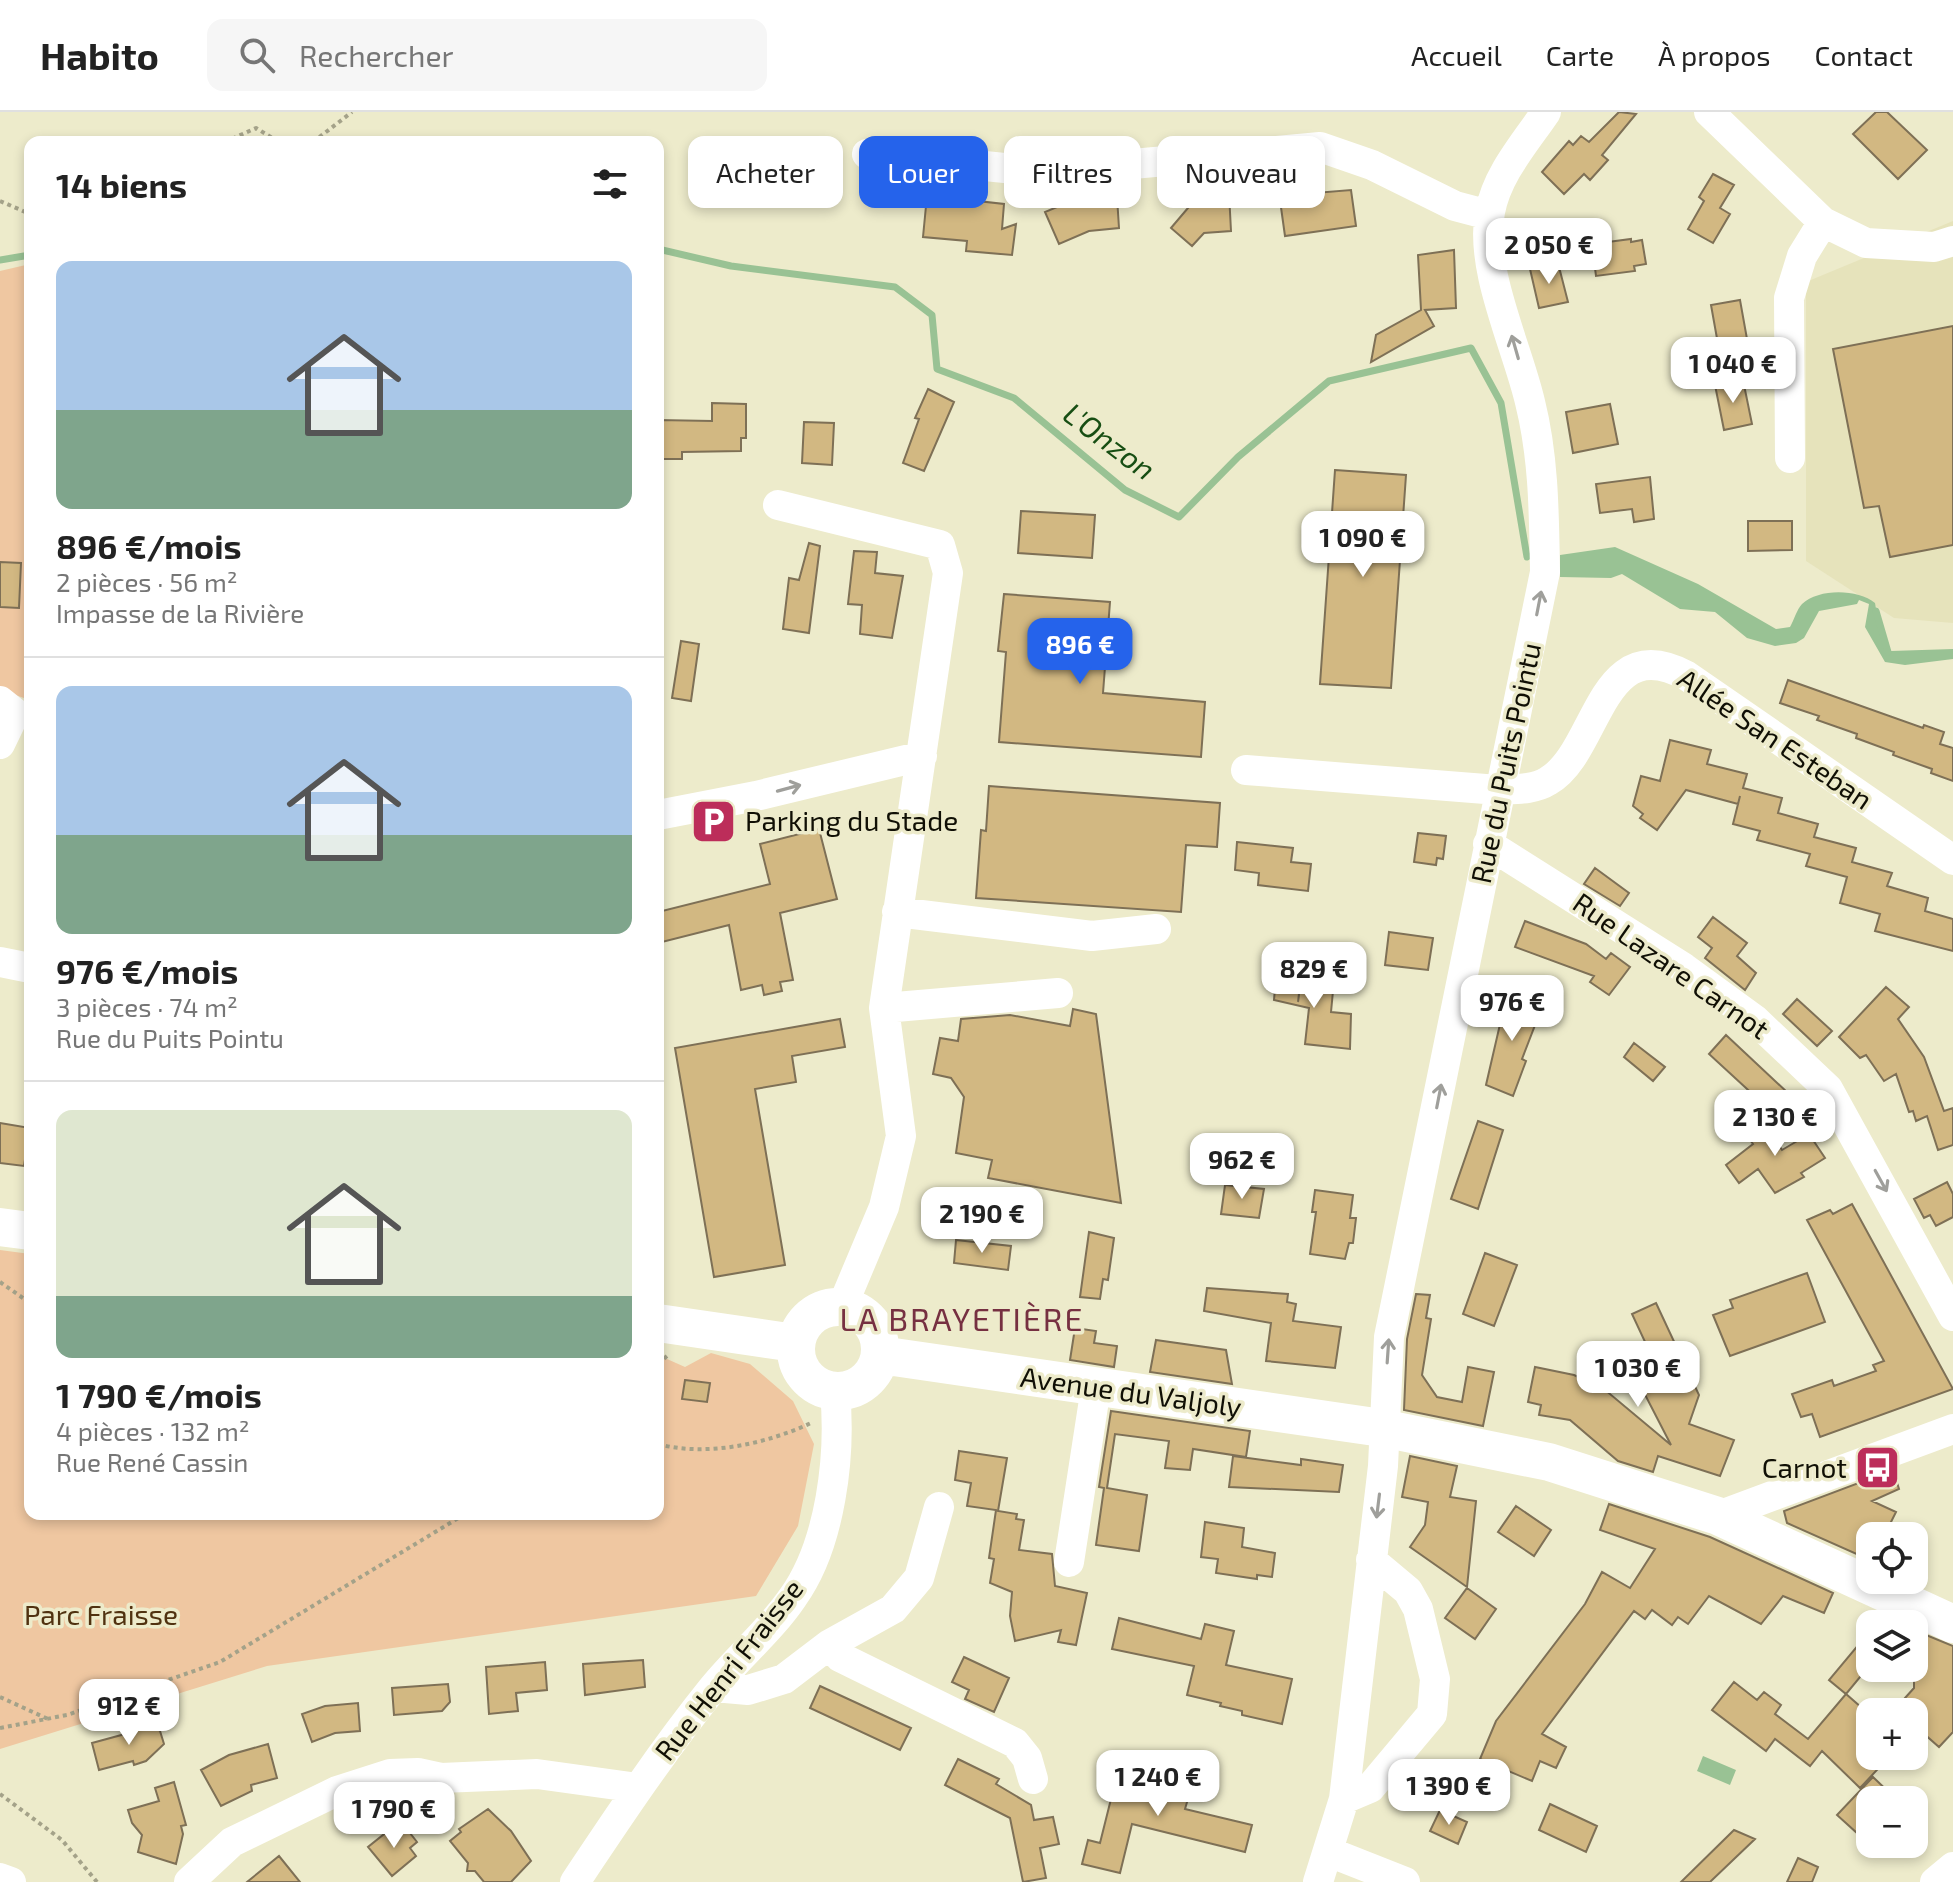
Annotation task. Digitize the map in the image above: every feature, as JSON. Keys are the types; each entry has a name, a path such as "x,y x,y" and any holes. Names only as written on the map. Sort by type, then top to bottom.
{"main road":[{"path":"0,1227 24,1230"},
{"path":"842,1307 866,1318 875,1329 880,1355 870,1378 848,1391 836,1404 800,1369 795,1343 809,1318 830,1308 842,1307"},
{"path":"664,1324 795,1343"},
{"name":"Avenue du Valjoly","path":"880,1355 1382,1428 1549,1462 1718,1516 1953,1624"}],"street":[{"name":"Rue du Puits Pointu","path":"1318,1882 1344,1799 1383,1466 1382,1428 1389,1337 1498,790 1545,572 1543,475 1531,404 1488,252 1489,215 1496,185 1546,112"},
{"path":"1709,112 1823,222 1866,243 1934,247 1953,241"},
{"path":"988,166 1044,172 1320,147 1372,165 1455,206 1489,215"},
{"path":"1790,458 1789,298 1802,256 1823,222"},
{"path":"778,505 940,545 948,573 884,1008 901,1136 884,1207 842,1307"},
{"name":"Allée San Esteban","path":"1246,770 1498,790 1525,788 1547,782 1566,764 1595,710 1625,674 1647,663 1671,667 1687,676 1953,860"},
{"path":"0,744 15,710"},
{"path":"664,814 922,756"},
{"name":"Rue Lazare Carnot","path":"1488,844 1684,968 1754,1019 1828,1089 1953,1316"},
{"path":"897,912 1092,936 1156,929"},
{"path":"0,962 24,967"},
{"path":"884,1008 1058,993"},
{"path":"1069,1562 1096,1387"},
{"name":"Rue Henri Fraisse","path":"575,1882 638,1788 714,1687 795,1596 820,1539 834,1477 836,1404"},
{"path":"1718,1516 1953,1429"},
{"path":"714,1687 748,1690 784,1679 830,1644 893,1609 919,1578 939,1507"},
{"path":"1344,1799 1370,1788 1432,1714 1435,1679 1418,1609 1408,1591 1371,1560"},
{"path":"830,1644 840,1657 1015,1743 1027,1758 1033,1779"},
{"path":"189,1882 232,1842 337,1791 390,1774 418,1773 441,1778 537,1774 638,1788"},
{"path":"1329,1852 1405,1882"},
{"path":"1935,1882 1953,1867"},
{"path":"0,1878 11,1882"}],"path":[{"path":"321,136 352,112"},
{"path":"238,136 256,128 269,136"},
{"path":"0,201 24,211"},
{"path":"0,1282 24,1299"},
{"path":"664,1445 687,1451 734,1445 836,1404"},
{"path":"0,1728 48,1719 220,1662 455,1520"},
{"path":"0,1697 48,1719"},
{"path":"0,1794 62,1840 97,1882"}],"shaded area":[{"path":"1953,221 1953,623 1894,618 1806,561 1806,282"},
{"path":"1615,547 1698,584 1776,629 1790,627 1802,604 1818,595 1838,592 1859,595 1875,603 1880,631 1891,651 1953,649 1953,659 1905,665 1885,662 1865,627 1869,604 1859,600 1857,604 1819,611 1804,638 1796,643 1775,646 1747,638 1715,612 1680,609 1622,574 1611,578 1560,577 1560,555"},
{"path":"1703,1756 1736,1770 1730,1785 1697,1771"}],"green space":[{"path":"24,265 24,698 0,690 0,271"},
{"name":"Parc Fraisse","path":"0,1250 24,1253 24,1520 664,1520 664,1358 685,1367 711,1353 750,1364 793,1401 814,1444 798,1526 756,1596 267,1666 0,1749"}],"building":[{"path":"1619,112 1636,114 1602,155 1608,160 1590,180 1584,174 1564,194 1542,172 1569,141 1573,145 1581,136 1589,142"},
{"path":"1876,112 1887,112 1927,150 1898,179 1853,134"},
{"path":"1713,174 1734,185 1720,208 1730,214 1713,243 1688,229 1704,201 1699,197"},
{"path":"1351,190 1356,226 1285,236 1281,208 1325,208 1325,192"},
{"path":"988,202 1004,204 1002,229 1016,224 1012,255 966,251 967,241 923,237 926,208 988,208"},
{"path":"1055,208 1118,208 1119,228 1089,231 1059,244 1045,212"},
{"path":"1188,208 1230,208 1231,231 1204,233 1192,246 1171,228"},
{"path":"1631,239 1631,242 1642,240 1646,264 1634,266 1635,271 1596,276 1592,244"},
{"path":"1454,250 1456,308 1425,310 1434,326 1371,362 1376,335 1421,310 1418,255"},
{"path":"1558,263 1568,302 1539,308 1530,269"},
{"path":"1740,300 1747,339 1718,344 1711,305"},
{"path":"1953,326 1953,545 1890,557 1879,506 1864,508 1833,349"},
{"path":"1743,380 1752,424 1724,430 1715,385"},
{"path":"928,389 954,402 924,471 903,463 919,419 915,418"},
{"path":"712,403 746,404 746,438 741,438 741,451 682,452 682,459 664,459 664,420 712,421"},
{"path":"1610,404 1618,444 1573,453 1566,412"},
{"path":"804,422 834,423 832,465 802,463"},
{"path":"1335,470 1406,475 1391,688 1320,684"},
{"path":"1650,477 1654,519 1634,522 1632,509 1600,513 1596,484"},
{"path":"1021,511 1095,515 1092,558 1018,553"},
{"path":"1748,521 1792,521 1792,550 1748,551"},
{"path":"809,543 820,546 809,633 783,629 789,578 799,580"},
{"path":"854,551 877,552 875,573 903,576 892,638 860,634 862,605 848,604"},
{"path":"0,562 21,563 19,608 0,607"},
{"path":"1004,594 1110,602 1103,693 1205,702 1201,757 999,742 1006,652 998,651"},
{"path":"681,641 699,644 691,701 672,698"},
{"path":"1788,680 1923,728 1924,725 1944,732 1940,744 1953,748 1953,781 1931,773 1932,769 1893,755 1894,752 1856,738 1857,734 1817,720 1819,716 1780,703"},
{"path":"1670,740 1711,750 1707,764 1747,774 1743,788 1782,798 1778,813 1818,824 1814,837 1856,848 1852,862 1892,873 1887,886 1928,898 1925,911 1953,919 1953,951 1875,931 1880,914 1840,903 1847,877 1806,866 1810,854 1757,840 1760,831 1733,824 1738,804 1686,790 1657,830 1640,818 1643,814 1633,806 1641,776 1660,781"},
{"path":"989,786 1220,803 1217,847 1186,845 1181,912 976,898 981,830 986,831"},
{"path":"819,829 837,899 780,913 793,980 780,982 782,991 764,995 762,985 741,990 729,925 664,941 664,910 770,884 760,844"},
{"path":"1418,833 1446,836 1443,859 1437,858 1436,865 1414,862"},
{"path":"1237,842 1293,848 1291,862 1311,864 1308,891 1258,885 1259,873 1235,870"},
{"path":"1595,868 1629,893 1620,906 1584,884"},
{"path":"1713,917 1747,943 1737,956 1756,973 1745,990 1705,958 1712,948 1698,937"},
{"path":"1525,921 1586,944 1606,959 1611,953 1630,967 1609,995 1590,982 1594,976 1515,947"},
{"path":"1389,932 1433,938 1428,970 1385,965"},
{"path":"1277,965 1302,968 1298,1002 1300,987 1333,991 1331,1012 1351,1014 1350,1049 1305,1044 1309,1008 1274,1000"},
{"path":"1886,987 1909,1007 1898,1019 1924,1057 1944,1111 1953,1108 1953,1145 1938,1150 1927,1116 1916,1121 1913,1111 1909,1112 1896,1074 1884,1081 1866,1055 1860,1058 1839,1037"},
{"path":"1506,994 1542,1007 1522,1059 1526,1061 1513,1096 1486,1085 1501,1020 1497,1019"},
{"path":"1797,999 1832,1031 1817,1046 1783,1014"},
{"path":"1073,1009 1096,1014 1121,1203 988,1178 992,1160 956,1153 964,1097 951,1078 933,1074 940,1038 958,1041 961,1019 1010,1015 1070,1026"},
{"path":"840,1019 845,1047 792,1056 796,1082 755,1089 785,1265 714,1277 675,1048"},
{"path":"1726,1035 1788,1093 1771,1111 1709,1054"},
{"path":"1634,1043 1665,1067 1653,1081 1624,1057"},
{"path":"1762,1119 1782,1150 1809,1134 1825,1158 1801,1173 1804,1177 1775,1193 1758,1169 1739,1183 1726,1165 1753,1144 1744,1132"},
{"path":"1478,1121 1503,1130 1478,1209 1451,1199"},
{"path":"0,1123 24,1127 24,1166 0,1163"},
{"path":"1947,1182 1953,1194 1953,1217 1936,1226 1930,1215 1924,1218 1914,1199"},
{"path":"1225,1185 1264,1189 1259,1218 1221,1214"},
{"path":"1315,1190 1353,1195 1350,1218 1356,1218 1353,1243 1349,1243 1345,1259 1310,1254 1316,1212 1312,1212"},
{"path":"1852,1204 1953,1389 1820,1437 1812,1414 1801,1417 1792,1394 1832,1380 1834,1386 1876,1371 1873,1365 1884,1361 1807,1220 1830,1210 1833,1214"},
{"path":"1089,1232 1114,1238 1108,1280 1103,1279 1100,1299 1080,1297"},
{"path":"956,1240 1011,1246 1008,1270 954,1263"},
{"path":"1485,1253 1517,1265 1494,1326 1463,1314"},
{"path":"1807,1273 1825,1322 1730,1356 1713,1315 1733,1308 1730,1300"},
{"path":"1207,1288 1288,1294 1287,1302 1296,1304 1293,1321 1341,1327 1335,1368 1266,1361 1271,1323 1204,1311"},
{"path":"1416,1294 1430,1295 1426,1318 1431,1319 1422,1375 1437,1397 1462,1402 1468,1367 1494,1372 1483,1426 1404,1410 1407,1339"},
{"path":"1656,1303 1699,1395 1689,1424 1734,1440 1720,1476 1658,1456 1653,1472 1618,1461 1570,1420 1539,1415 1541,1405 1528,1402 1535,1367 1574,1375 1604,1389 1671,1445 1639,1383 1660,1374 1632,1314"},
{"path":"1075,1328 1096,1331 1094,1343 1117,1346 1114,1367 1070,1360"},
{"path":"1156,1340 1226,1350 1232,1384 1150,1372"},
{"path":"685,1380 710,1383 707,1402 682,1399"},
{"path":"1111,1411 1250,1431 1246,1457 1193,1449 1190,1470 1165,1468 1169,1441 1115,1434 1107,1488 1147,1495 1139,1551 1096,1545 1104,1488 1099,1487"},
{"path":"959,1451 1007,1458 998,1511 1017,1514 1016,1519 1024,1520 1019,1550 1052,1554 1055,1586 1087,1593 1076,1645 1058,1642 1061,1630 1015,1641 1010,1616 1012,1592 990,1583 994,1559 989,1558 996,1510 967,1506 971,1483 955,1480"},
{"path":"1233,1456 1301,1465 1301,1459 1343,1465 1339,1492 1229,1487"},
{"path":"1410,1456 1457,1466 1450,1497 1476,1501 1467,1587 1410,1547 1425,1525 1428,1502 1402,1497"},
{"path":"1893,1470 1899,1489 1872,1501 1896,1512 1891,1522 1856,1522 1856,1554 1787,1523 1784,1511"},
{"path":"1609,1504 1710,1537 1833,1593 1824,1613 1783,1596 1761,1624 1709,1596 1688,1624 1678,1617 1672,1625 1652,1610 1645,1619 1634,1611 1542,1734 1566,1747 1556,1768 1540,1761 1532,1781 1480,1759 1496,1721 1585,1604 1602,1572 1630,1588 1655,1549 1600,1530"},
{"path":"1516,1506 1551,1530 1534,1556 1498,1532"},
{"path":"1205,1522 1244,1528 1242,1547 1275,1553 1272,1577 1257,1575 1257,1579 1216,1573 1218,1559 1201,1557"},
{"path":"1467,1588 1496,1609 1475,1639 1445,1618"},
{"path":"1119,1618 1201,1639 1205,1624 1234,1631 1226,1665 1292,1679 1282,1724 1242,1715 1242,1711 1220,1706 1221,1703 1187,1695 1194,1666 1112,1649"},
{"path":"1928,1636 1953,1646 1953,1732 1939,1747 1928,1737 1928,1698 1905,1698 1914,1688 1914,1682 1928,1682"},
{"path":"1856,1648 1856,1682 1846,1694 1829,1680"},
{"path":"964,1657 1009,1678 994,1712 965,1699 969,1690 952,1682"},
{"path":"643,1660 645,1687 585,1695 583,1664"},
{"path":"545,1662 547,1690 516,1693 518,1711 489,1714 486,1667"},
{"path":"1734,1682 1757,1700 1764,1692 1781,1705 1775,1714 1808,1739 1846,1694 1856,1703 1856,1770 1877,1770 1862,1786 1858,1786 1822,1751 1810,1766 1775,1739 1766,1751 1712,1710"},
{"path":"448,1684 450,1702 442,1711 394,1715 392,1688"},
{"path":"820,1686 911,1728 900,1750 810,1708"},
{"path":"358,1703 360,1731 335,1733 312,1742 302,1714 325,1706"},
{"path":"148,1719 160,1731 164,1744 146,1761 134,1765 133,1761 99,1770 92,1743 136,1731"},
{"path":"268,1744 277,1778 251,1785 252,1791 221,1806 201,1770 229,1755"},
{"path":"958,1759 999,1779 996,1784 1031,1805 1034,1820 1053,1817 1059,1844 1040,1848 1046,1878 1023,1882 1010,1818 945,1785"},
{"path":"1155,1765 1188,1773 1184,1791 1190,1792 1185,1809 1252,1825 1245,1852 1132,1824 1120,1873 1082,1864 1088,1840 1100,1843 1117,1775 1150,1783"},
{"path":"1873,1777 1882,1786 1864,1786"},
{"path":"174,1782 186,1825 181,1826 183,1834 176,1864 138,1852 142,1835 132,1823 128,1810 159,1801 155,1788"},
{"path":"1856,1795 1856,1832 1837,1815"},
{"path":"1550,1804 1597,1826 1586,1852 1539,1830"},
{"path":"488,1809 511,1831 531,1861 511,1882 484,1882 475,1871 467,1871 468,1863 450,1841 461,1832 459,1829"},
{"path":"1440,1810 1467,1822 1458,1844 1430,1831"},
{"path":"393,1827 399,1834 406,1828 417,1842 410,1848 416,1856 392,1876 368,1847"},
{"path":"1734,1830 1755,1839 1710,1882 1681,1882"},
{"path":"279,1856 300,1882 247,1882"},
{"path":"1798,1858 1818,1867 1812,1882 1787,1882"}],"waterway":[{"name":"L'Onzon","path":"664,250 731,266 895,287 932,315 937,369 1014,398 1125,490 1179,517 1238,457 1329,381 1471,348 1501,403 1527,557"},
{"name":"L'Onzon","path":"0,260 24,256"},
{"name":"L'Onzon","path":"1876,611 1888,652"}],"place":[{"name":"Parking du Stade","path":"714,821"},
{"name":"Carnot","path":"1878,1468"}],"district":[{"name":"LA BRAYETIÈRE","path":"962,1320"}]}
